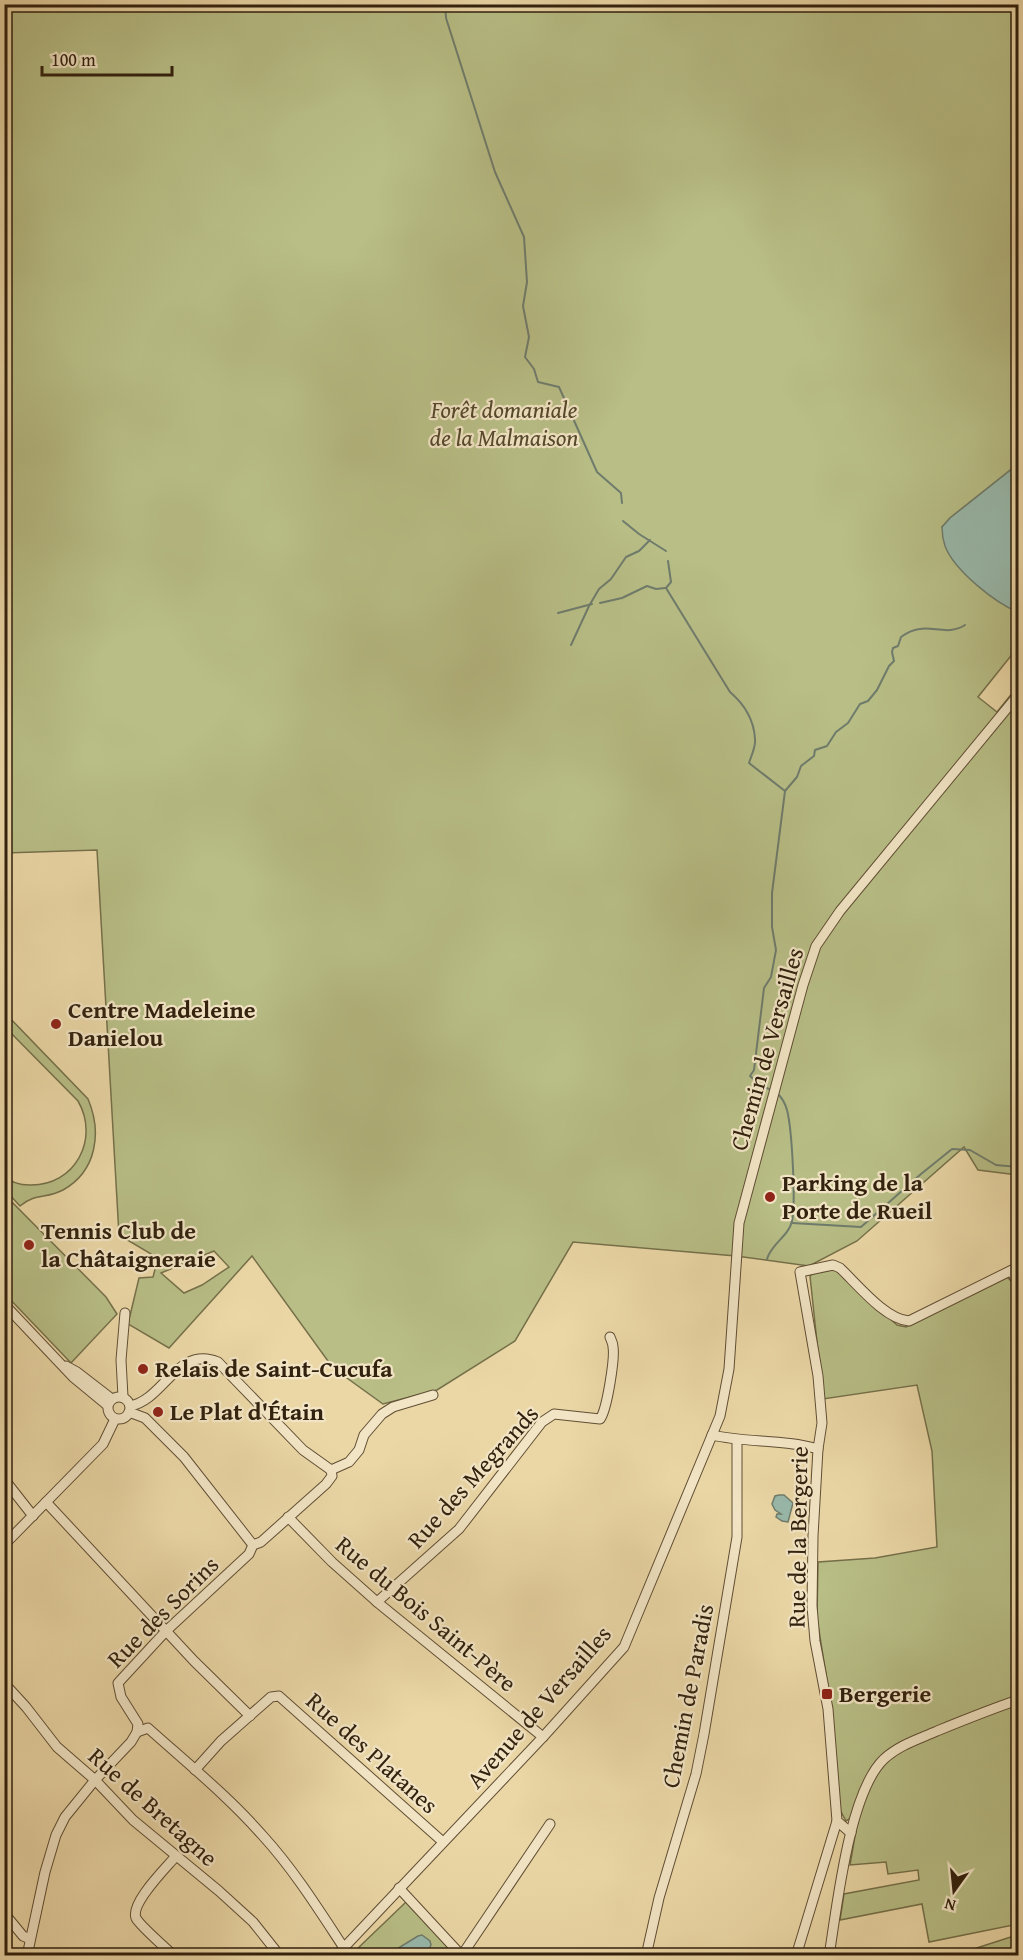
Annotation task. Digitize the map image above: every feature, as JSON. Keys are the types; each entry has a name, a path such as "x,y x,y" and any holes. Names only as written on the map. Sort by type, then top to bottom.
{"street":[{"name":"Chemin de Versailles","path":"732,1303 738,1223 785,1056 792,1021 816,946 840,911 1018,695"},
{"name":"Rue de la Bergerie","path":"837,1821 828,1709 815,1641 813,1606 813,1536 818,1449 822,1423 818,1376 800,1272 833,1265 840,1268 889,1314 909,1321 1015,1269"},
{"path":"1015,1269 1018,1282"},
{"name":"Avenue de Versailles","path":"336,1956 543,1737 624,1647 720,1416 729,1369 732,1303"},
{"path":"4,1304 73,1377 110,1402"},
{"path":"125,1313 121,1360 123,1397 130,1409 145,1418 184,1457 252,1545"},
{"name":"Rue des Megrands","path":"377,1602 459,1529 542,1422 554,1414 600,1419 605,1413 608,1397 613,1347 610,1337"},
{"path":"4,1545 103,1444 115,1419 126,1416 130,1409 140,1404 182,1366 196,1359 211,1359 218,1362 303,1450 331,1470"},
{"name":"Rue des Sorins","path":"137,1732 138,1724 121,1697 118,1683 166,1631 249,1554 252,1545 261,1542 326,1484 332,1476 331,1470 349,1462 359,1450 364,1435 382,1414 393,1407 433,1395"},
{"path":"115,1419 110,1415 110,1402 117,1396 123,1397"},
{"path":"712,1435 818,1449"},
{"name":"Chemin de Paradis","path":"646,1956 658,1898 696,1774 704,1734 737,1537 737,1440"},
{"path":"4,1479 33,1516"},
{"path":"46,1502 194,1661 250,1716"},
{"name":"Rue du Bois Saint-Père","path":"288,1517 332,1562 377,1602 543,1737"},
{"name":"Rue de Bretagne","path":"4,1683 57,1747 95,1780 133,1820 253,1922 280,1956"},
{"name":"Rue des Platanes","path":"195,1770 221,1741 271,1697 279,1696 443,1842"},
{"path":"829,1956 850,1833 870,1777 884,1759 902,1746 986,1710 1018,1700"},
{"path":"27,1956 45,1872 56,1835 65,1817 95,1780 131,1742 137,1732 148,1728 225,1797 264,1836 312,1899 344,1948"},
{"path":"796,1956 837,1821 850,1833"},
{"path":"399,1888 462,1955 550,1824"},
{"path":"174,1956 136,1919 135,1910 139,1901 176,1856"},
{"path":"4,1913 23,1936 30,1939"}],"green space":[{"name":"Forêt domaniale de la Malmaison","path":"4,5 1018,5 1018,464 950,518 942,527 963,571 994,597 1018,612 1018,647 978,697 997,712 1018,686 1018,1175 978,1170 964,1147 857,1241 809,1266 736,1256 573,1242 515,1341 437,1390 383,1404 333,1368 252,1256 169,1348 128,1324 139,1278 153,1277 158,1258 119,1235 97,850 5,853","holes":["214,1251 229,1267 202,1285 184,1293 161,1273"]},
{"path":"5,1013 88,1099 95,1124 94,1150 90,1162 74,1182 63,1190 31,1199 20,1206 5,1190 5,1176 13,1182 27,1185 46,1183 60,1178 79,1158 86,1130 78,1101 5,1027"},
{"name":"Tennis Club de la Châtaigneraie","path":"5,1195 106,1297 117,1314 71,1363 5,1294"},
{"path":"832,1264 897,1325 906,1327 1007,1277 1017,1287 1018,1955 955,1955 1017,1935 1013,1925 929,1942 922,1904 840,1920 844,1894 919,1880 918,1870 888,1874 886,1862 850,1865 859,1813 846,1821 838,1806 831,1706 817,1618 818,1562 875,1558 937,1547 932,1451 917,1385 823,1399 810,1276 820,1268"},
{"path":"406,1902 456,1956 350,1956 357,1949"}],"shaded area":[{"path":"1018,464 1018,612 976,585 957,565 945,546 942,527 950,518"},
{"path":"784,1495 793,1503 788,1522 776,1517 777,1514 781,1514 772,1504 775,1496"},
{"path":"422,1935 430,1941 431,1945 426,1954 387,1955 418,1936"}],"waterway":[{"path":"445,4 446,18 495,172 524,237 527,282 523,306 529,337 525,357 534,369 538,382 559,387 597,472 621,493 622,503"},
{"path":"623,521 666,551"},
{"path":"571,645 599,589 611,579 626,557 639,551 650,540"},
{"path":"668,561 671,582 666,588 730,692 744,707 750,719 755,742 749,763 785,791"},
{"path":"600,603 622,598 647,586 656,589 665,588"},
{"path":"558,613 592,604"},
{"path":"769,1089 750,1076 754,1070 764,988 771,977 776,950 772,927 772,893 785,791 797,777 801,766 814,756 815,750 827,746 836,732 848,723 860,704 868,701 877,690 894,661 893,648 898,646 901,637 918,629 949,630 965,625"},
{"path":"767,1259 790,1226 794,1199 789,1119 785,1103 778,1094"},
{"path":"792,1223 861,1227 952,1149 970,1150 996,1165 1018,1167"}],"place":[{"name":"Centre Madeleine Danielou","path":"56,1024"},
{"name":"Parking de la Porte de Rueil","path":"770,1197"},
{"name":"Tennis Club de la Châtaigneraie","path":"29,1245"},
{"name":"Relais de Saint-Cucufa","path":"143,1369"},
{"name":"Le Plat d'Étain","path":"158,1412"},
{"name":"Bergerie","path":"827,1694"}]}
